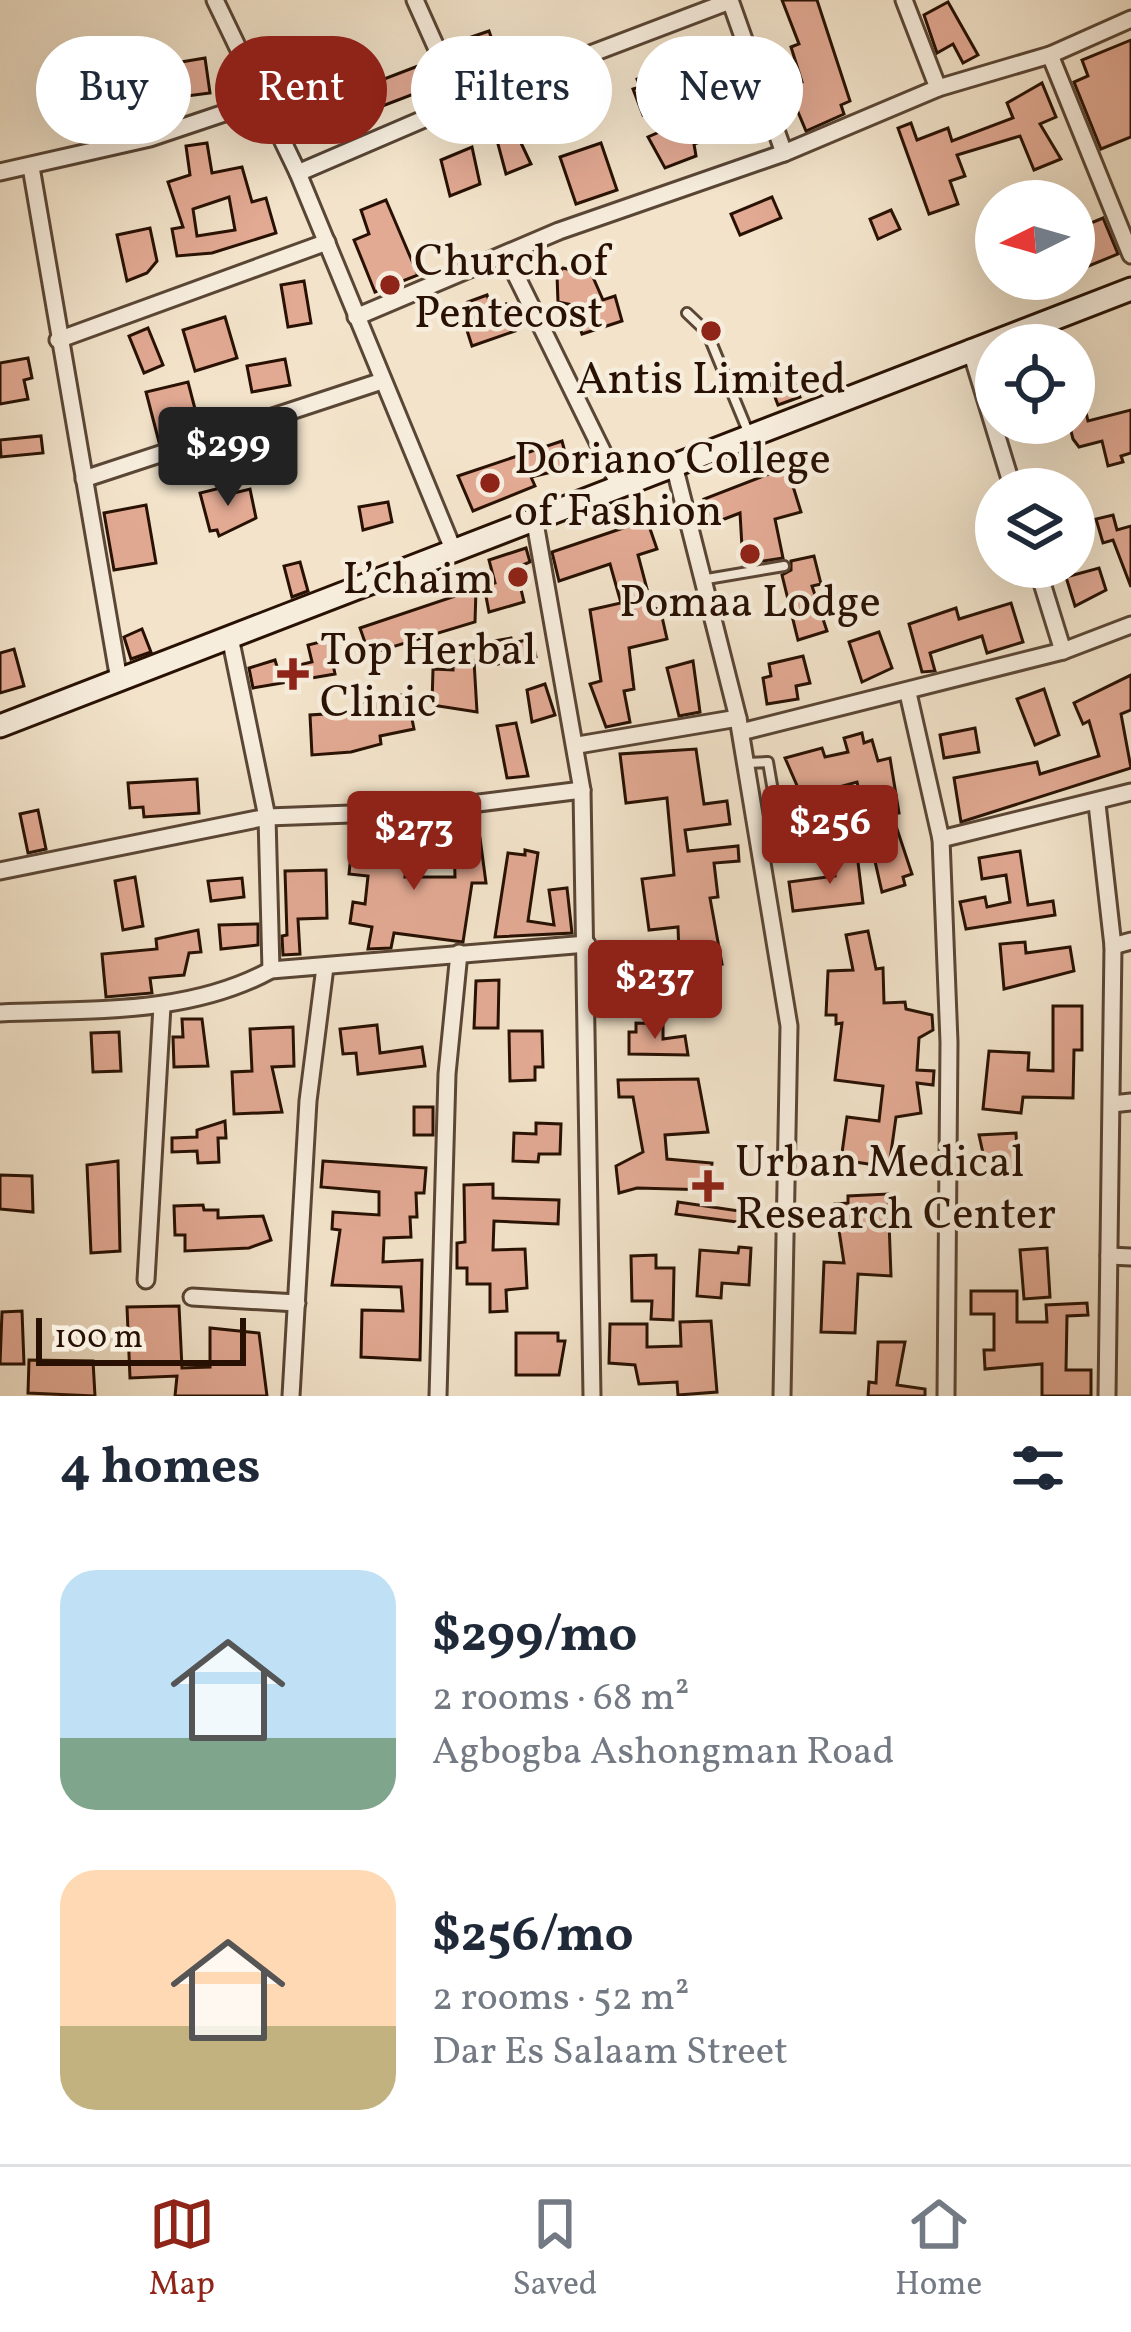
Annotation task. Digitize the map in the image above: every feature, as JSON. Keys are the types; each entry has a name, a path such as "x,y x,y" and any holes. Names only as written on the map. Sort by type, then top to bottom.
{"street":[{"path":"215,0 232,36"},
{"path":"415,0 431,36"},
{"path":"904,0 938,88"},
{"path":"612,46 730,1 784,153"},
{"path":"356,317 629,204 784,153 938,88 1050,55 1131,19"},
{"path":"1050,55 1131,255"},
{"path":"0,172 150,138 215,116"},
{"path":"298,173 411,124"},
{"path":"284,144 453,549"},
{"path":"31,167 119,680"},
{"path":"58,340 327,242"},
{"path":"507,256 620,484"},
{"path":"0,726 1131,289"},
{"path":"970,348 1007,468"},
{"path":"84,479 382,381"},
{"path":"674,465 707,579 739,725 790,1026 782,1396"},
{"path":"534,517 578,745 582,790 592,1396"},
{"path":"1044,588 1063,651"},
{"path":"578,745 739,725 908,693 1063,651 1131,625"},
{"path":"230,637 267,817 271,970"},
{"path":"908,693 941,839 950,1042 946,1396"},
{"path":"0,871 267,817 407,812 582,790"},
{"path":"941,839 1131,792"},
{"path":"1097,804 1114,946 1107,1396"},
{"path":"1114,946 1131,941"},
{"path":"0,1013 161,1006 220,991 271,970 587,944"},
{"path":"438,1396 447,1074 459,953"},
{"path":"291,1396 308,1101 325,967"},
{"path":"146,1280 161,1006"},
{"path":"1112,1104 1131,1102"},
{"path":"1109,1256 1131,1257"},
{"path":"192,1297 297,1303"}],"lane":[{"path":"687,313 707,332 750,435"},
{"path":"707,579 784,566"},
{"path":"746,763 768,762 774,796"}],"building":[{"path":"782,0 817,0 850,101 841,105 844,114 806,131 803,36 796,36"},
{"path":"948,2 978,55 963,63 953,44 937,53 924,15"},
{"path":"1131,40 1131,137 1101,149 1074,82 1088,76 1082,60"},
{"path":"205,58 210,93 191,95 191,60"},
{"path":"411,69 411,95 387,104 387,78"},
{"path":"1042,83 1056,117 1040,124 1061,159 1034,170 1020,136 957,155 965,176 950,181 958,204 929,214 898,128 911,123 917,140 948,128 952,141 1013,118 1007,103"},
{"path":"207,143 212,173 242,167 252,202 266,198 276,233 212,253 177,256 172,229 183,227 168,182 190,175 186,146","holes":["229,197 235,230 197,236 193,209"]},
{"path":"498,144 522,144 531,164 506,174"},
{"path":"601,144 617,190 576,204 560,157"},
{"path":"652,144 694,144 696,156 665,168"},
{"path":"472,147 480,184 450,196 441,160"},
{"path":"772,197 781,218 740,235 731,214"},
{"path":"386,200 418,275 375,292 354,240 369,234 361,210"},
{"path":"891,210 900,229 878,239 870,219"},
{"path":"1103,218 1118,254 1095,263 1095,221"},
{"path":"150,228 157,261 147,273 127,281 117,235"},
{"path":"563,268 592,275 603,300 615,296 622,321 582,334 573,305 558,302 557,275"},
{"path":"304,281 311,323 288,327 281,285"},
{"path":"487,295 492,309 506,304 515,331 472,346 464,321 473,317 468,302"},
{"path":"225,317 237,358 195,371 183,330"},
{"path":"148,328 163,365 144,373 129,336"},
{"path":"28,358 32,378 24,380 28,399 0,404 0,363"},
{"path":"285,359 290,385 252,392 247,366"},
{"path":"792,376 800,397 778,405 770,384"},
{"path":"188,382 200,428 159,442 146,392"},
{"path":"1131,410 1131,453 1121,456 1123,462 1108,466 1102,441 1095,443 1095,419"},
{"path":"41,436 43,453 1,457 0,440"},
{"path":"562,441 569,468 531,477 535,486 473,511 458,476"},
{"path":"787,467 801,512 775,519 783,558 743,564 740,513 714,523 704,499"},
{"path":"228,486 230,494 250,489 256,518 219,536 217,530 210,531 200,493"},
{"path":"388,502 392,522 363,530 359,507"},
{"path":"146,505 156,563 114,570 104,513"},
{"path":"1113,515 1117,530 1131,526 1131,587 1113,540 1103,543 1096,519"},
{"path":"647,520 657,549 638,555 647,589 640,591 645,611 660,608 667,639 629,648 634,689 624,691 630,722 606,727 590,684 601,681 590,610 621,603 610,564 559,581 552,552"},
{"path":"526,548 530,562 516,568 524,602 489,612 484,586 495,583 489,560"},
{"path":"814,556 821,584 812,586 827,631 798,640 782,575 791,570 791,561"},
{"path":"300,562 308,591 292,597 284,566"},
{"path":"1099,568 1106,590 1075,606 1069,588 1095,588 1095,569"},
{"path":"476,589 475,622 369,654 360,628"},
{"path":"1011,603 1023,642 987,653 982,636 930,653 935,671 922,672 909,624 956,608 959,619"},
{"path":"142,629 151,652 131,659 124,637"},
{"path":"879,632 892,668 862,682 849,642"},
{"path":"511,638 512,643 532,639 536,657 498,664 494,641"},
{"path":"328,640 335,674 253,688 249,668 275,660 278,670 312,662 308,645"},
{"path":"14,649 24,686 0,693 0,653"},
{"path":"803,656 810,683 796,686 798,699 767,704 763,678 771,676 769,664"},
{"path":"453,660 474,661 477,712 432,705 433,669 453,670"},
{"path":"693,661 700,712 679,716 667,668"},
{"path":"1131,675 1131,710 1121,714 1131,768 961,822 954,778 1037,762 1040,774 1099,756 1089,721 1083,724 1074,703"},
{"path":"545,684 555,715 532,722 527,690"},
{"path":"1044,689 1059,735 1035,745 1017,699"},
{"path":"407,694 414,729 380,736 381,744 351,752 312,755 310,715 357,712 355,704"},
{"path":"516,723 528,776 507,778 497,726"},
{"path":"975,728 979,752 944,758 940,735"},
{"path":"862,733 864,743 872,740 878,761 890,758 899,813 892,814 912,874 903,877 905,885 882,892 857,782 802,797 785,758 822,748 825,757 848,752 844,738"},
{"path":"696,749 704,804 727,801 730,824 685,830 688,851 738,846 739,861 714,863 718,897 710,898 722,964 708,965 710,987 627,984 632,948 679,954 678,927 649,930 642,879 674,875 667,798 626,803 620,754"},
{"path":"197,779 199,813 144,817 143,807 130,808 128,783"},
{"path":"38,810 46,849 28,853 20,814"},
{"path":"361,837 408,845 405,877 455,877 454,839 480,838 486,883 472,883 463,942 394,933 391,948 368,949 372,927 350,923 353,902 365,904 368,876 349,874 352,845 360,845"},
{"path":"525,850 538,853 528,921 554,925 549,890 567,888 572,933 495,937 508,853 525,855"},
{"path":"1020,851 1028,905 1053,901 1055,915 966,929 960,902 985,897 987,907 1010,902 1006,875 982,879 979,858"},
{"path":"857,854 863,903 793,911 789,882 835,876 833,858"},
{"path":"326,870 327,918 298,919 300,954 283,955 285,871"},
{"path":"135,877 143,926 123,930 115,881"},
{"path":"242,878 244,897 211,901 208,881"},
{"path":"258,924 258,945 221,949 219,925"},
{"path":"198,930 201,952 189,953 184,975 150,978 152,993 106,997 102,954 157,949 156,939"},
{"path":"868,931 876,969 883,968 884,1003 905,1002 906,1009 932,1015 933,1030 919,1038 917,1070 934,1071 933,1085 917,1083 921,1113 896,1117 889,1167 841,1160 847,1117 879,1121 883,1086 835,1080 842,1023 836,1024 836,1015 826,1015 828,971 853,970 846,935"},
{"path":"1025,942 1026,953 1070,947 1074,971 1004,989 1000,944"},
{"path":"499,980 498,1028 474,1028 476,981"},
{"path":"1053,1006 1082,1006 1082,1050 1074,1050 1073,1098 1023,1097 1021,1113 983,1109 989,1051 1029,1053 1028,1070 1053,1071"},
{"path":"182,1019 202,1019 208,1066 174,1067 173,1037 183,1037"},
{"path":"636,1023 663,1024 663,1039 685,1036 688,1055 629,1054 629,1032 636,1032"},
{"path":"377,1025 380,1053 422,1047 425,1066 358,1074 356,1053 343,1054 340,1029"},
{"path":"293,1027 294,1066 272,1067 282,1112 234,1114 232,1072 252,1071 250,1029"},
{"path":"509,1031 542,1031 543,1067 535,1067 535,1080 510,1081"},
{"path":"119,1032 121,1071 93,1072 91,1033"},
{"path":"698,1079 708,1132 665,1135 667,1159 712,1163 710,1190 637,1188 619,1193 616,1166 643,1152 633,1097 619,1097 618,1080"},
{"path":"414,1107 433,1107 433,1135 414,1135"},
{"path":"225,1121 226,1138 218,1138 219,1162 198,1163 197,1151 172,1152 172,1138 197,1137 197,1130"},
{"path":"536,1123 561,1124 560,1154 539,1154 538,1162 513,1161 514,1133 536,1134"},
{"path":"1016,1133 1018,1174 988,1176 979,1135"},
{"path":"118,1161 120,1251 91,1253 87,1165"},
{"path":"323,1161 426,1168 424,1193 416,1193 417,1217 410,1217 411,1237 384,1238 383,1262 422,1260 420,1360 361,1357 362,1310 403,1311 401,1287 332,1285 340,1230 332,1229 333,1212 379,1215 379,1192 321,1187"},
{"path":"0,1175 32,1176 33,1212 0,1209"},
{"path":"493,1184 493,1198 559,1200 558,1224 494,1221 493,1250 525,1249 527,1288 506,1290 507,1311 490,1312 490,1284 467,1284 467,1268 457,1268 457,1243 465,1242 464,1185"},
{"path":"888,1194 891,1276 858,1274 855,1333 821,1332 824,1262 844,1263 835,1204 848,1203 848,1196"},
{"path":"678,1202 746,1212 745,1223 676,1214"},
{"path":"203,1205 204,1210 218,1210 218,1218 263,1216 271,1240 249,1248 185,1251 185,1235 175,1235 174,1206"},
{"path":"739,1247 751,1248 749,1285 722,1283 721,1298 697,1296 700,1250 738,1253"},
{"path":"1047,1248 1050,1297 1024,1299 1020,1250"},
{"path":"656,1255 656,1268 674,1268 673,1320 651,1319 652,1301 632,1301 631,1256"},
{"path":"971,1291 1017,1291 1017,1322 1047,1322 1046,1305 1087,1303 1088,1315 1067,1316 1066,1370 1091,1370 1091,1396 1042,1396 1042,1364 985,1369 984,1350 994,1350 994,1314 971,1314"},
{"path":"179,1306 182,1368 210,1367 210,1328 259,1333 267,1396 175,1396 177,1376 130,1378 127,1307"},
{"path":"22,1311 24,1364 0,1364 2,1312"},
{"path":"711,1321 717,1392 678,1395 677,1382 639,1384 635,1365 609,1363 610,1324 647,1324 647,1347 681,1346 680,1322"},
{"path":"516,1333 558,1333 558,1341 565,1341 559,1375 516,1375"},
{"path":"878,1342 905,1342 897,1385 925,1389 925,1396 868,1396 869,1382 876,1383"},
{"path":"29,1360 93,1361 95,1396 28,1393"}],"place":[{"name":"Church of Pentecost","path":"390,285"},
{"name":"Antis Limited","path":"711,331"},
{"name":"Doriano College of Fashion","path":"490,483"},
{"name":"Pomaa Lodge","path":"750,554"},
{"name":"L’chaim","path":"518,577"},
{"name":"Top Herbal Clinic","path":"293,674"},
{"name":"Urban Medical Research Center","path":"708,1186"}]}
